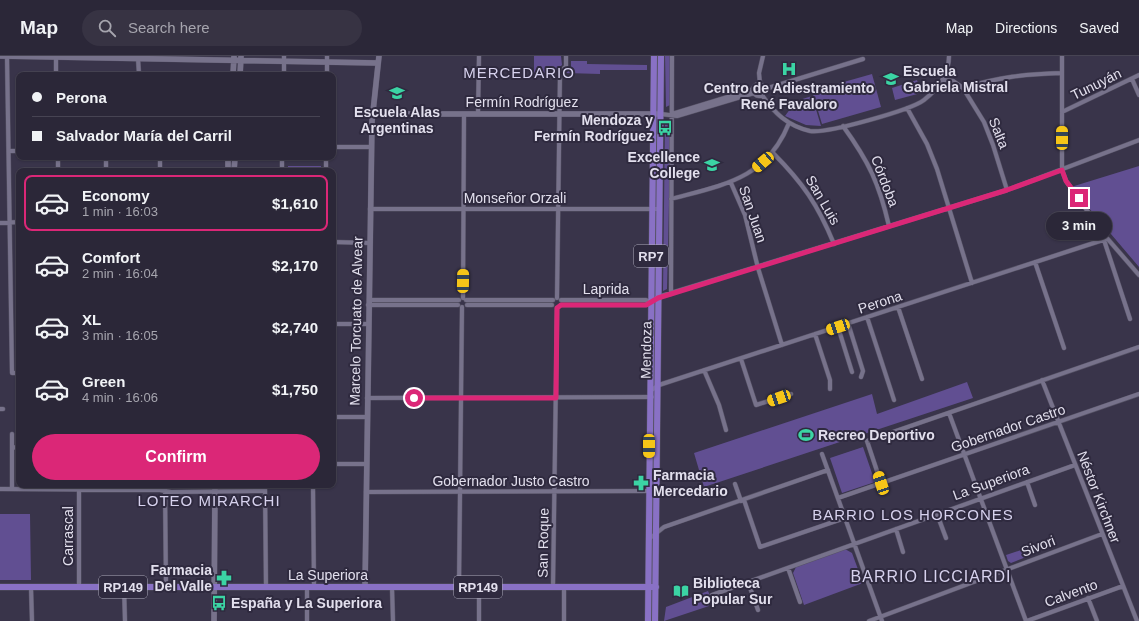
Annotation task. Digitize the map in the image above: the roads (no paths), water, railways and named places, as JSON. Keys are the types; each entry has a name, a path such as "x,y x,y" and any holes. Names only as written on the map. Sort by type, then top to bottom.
{"main road":[{"name":"Mendoza","path":"648,621 649,397 654,56"},
{"name":"Mendoza","path":"655,621 661,56"},
{"name":"La Superiora","path":"0,587 656,586"}],"street":[{"path":"0,56 228,59 237,57 378,62"},
{"path":"7,56 12,373 16,373"},
{"name":"Marcelo Torcuato de Alvear","path":"365,587 366,417 371,147 379,56"},
{"path":"478,114 479,56"},
{"path":"557,306 560,73 566,66 566,56"},
{"path":"671,294 672,56"},
{"path":"763,56 759,73 760,84 765,89"},
{"path":"760,84 756,86 754,91 758,96 762,95 776,114 789,123 812,131 829,130 907,108 923,101 935,91 943,80 949,56"},
{"path":"1062,56 1062,170 1066,181 1105,239 1139,275"},
{"path":"56,57 56,72"},
{"path":"234,72 237,57"},
{"path":"237,57 240,72"},
{"path":"138,58 139,72"},
{"path":"284,58 284,72"},
{"path":"327,59 327,72"},
{"path":"762,95 765,89 863,59"},
{"path":"943,80 953,82 963,88 991,79 1020,74 1062,73"},
{"name":"Tunuyán","path":"1062,112 1139,75"},
{"path":"1132,78 1139,95"},
{"name":"Salta","path":"963,88 984,122 1007,190"},
{"name":"Fermín Rodríguez","path":"373,114 672,114 754,91"},
{"path":"907,108 927,144 949,208 972,283"},
{"path":"460,587 464,114"},
{"path":"671,199 731,183 753,171 773,153 783,139 789,123"},
{"name":"Córdoba","path":"843,126 863,154 874,175 883,201 889,226"},
{"name":"Laprida","path":"368,302 462,306 646,305 658,298 1007,190 1139,140"},
{"path":"336,147 371,147"},
{"path":"9,151 16,151"},
{"name":"San Luis","path":"773,153 796,176 813,199 834,244"},
{"name":"San Juan","path":"731,183 744,215 758,268 782,345"},
{"name":"Monseñor Orzali","path":"370,209 660,208"},
{"path":"0,223 16,222"},
{"path":"1105,239 1130,319"},
{"name":"Perona","path":"649,397 658,384 741,359 1105,239"},
{"path":"336,242 370,243"},
{"path":"1035,262 1064,348"},
{"path":"462,299 462,306"},
{"name":"Laprida","path":"368,302 462,299 646,300 650,303"},
{"path":"557,300 557,306"},
{"name":"San Roque","path":"553,587 557,306"},
{"path":"898,307 922,379"},
{"path":"867,317 894,400"},
{"path":"336,324 368,324"},
{"path":"848,324 864,371 861,377"},
{"path":"838,327 852,372"},
{"path":"815,334 830,380 830,389"},
{"path":"881,483 867,441 1139,347"},
{"path":"741,359 756,405 791,394"},
{"path":"704,370 719,405 726,430"},
{"path":"650,376 658,384"},
{"name":"Néstor Kirchner","path":"1042,380 1137,621"},
{"name":"Gobernador Castro","path":"838,498 1139,394"},
{"path":"649,397 657,408"},
{"path":"367,398 657,397"},
{"path":"949,413 979,498 1026,621"},
{"path":"336,416 366,417"},
{"path":"12,434 12,489"},
{"path":"822,454 881,619"},
{"path":"336,464 366,464"},
{"name":"La Superiora","path":"712,595 979,498 1075,465"},
{"path":"649,538 664,528 828,470"},
{"path":"1026,482 1035,504"},
{"path":"735,484 760,547 845,518"},
{"path":"0,489 46,488"},
{"name":"Carrascal","path":"79,488 79,587"},
{"path":"100,488 215,492 265,491 266,587"},
{"path":"214,621 215,488"},
{"path":"307,621 311,587 313,488"},
{"path":"165,491 166,587"},
{"name":"Gobernador Justo Castro","path":"366,492 656,491"},
{"path":"937,514 946,538"},
{"path":"649,520 664,528"},
{"path":"896,529 903,552"},
{"name":"Sivori","path":"869,621 881,619 1102,534"},
{"path":"788,568 800,602"},
{"path":"748,582 758,610"},
{"name":"Calvento","path":"1026,621 1123,586"},
{"path":"32,587 32,621"},
{"path":"124,587 125,621"},
{"path":"392,587 393,621"},
{"path":"479,587 479,621"},
{"name":"San Roque","path":"564,587 564,621"},
{"path":"1088,598 1097,621"}],"place":[{"name":"Centro de Adiestramiento René Favaloro","path":"789,69"},
{"name":"Escuela Gabriela Mistral","path":"891,79"},
{"name":"Escuela Alas Argentinas","path":"397,93"},
{"name":"Mendoza y Fermín Rodríguez","path":"665,128"},
{"name":"Excellence College","path":"712,165"},
{"name":"Recreo Deportivo","path":"806,435"},
{"name":"Farmacia Mercedario","path":"641,483"},
{"name":"Farmacia Del Valle","path":"224,578"},
{"name":"Biblioteca Popular Sur","path":"681,591"},
{"name":"España y La Superiora","path":"219,603"}],"district":[{"name":"MERCEDARIO","path":"519,73"},
{"name":"LOTEO MIRARCHI","path":"209,501"},
{"name":"BARRIO LOS HORCONES","path":"913,515"},
{"name":"BARRIO LICCIARDI","path":"931,576"}]}
